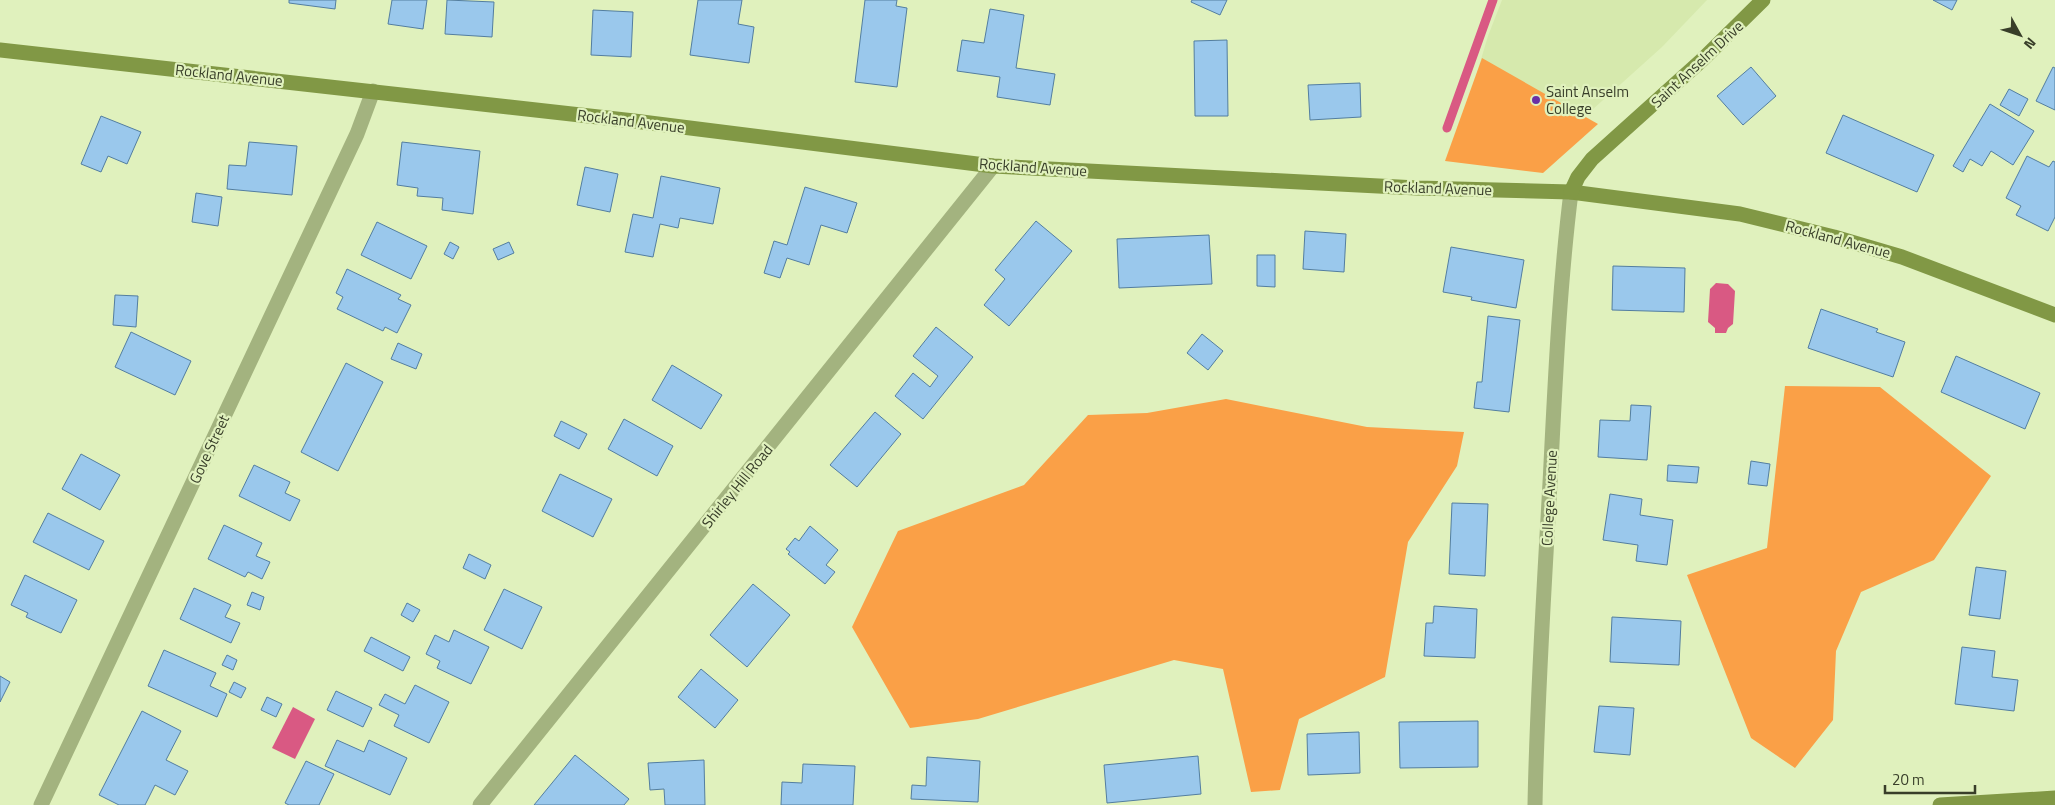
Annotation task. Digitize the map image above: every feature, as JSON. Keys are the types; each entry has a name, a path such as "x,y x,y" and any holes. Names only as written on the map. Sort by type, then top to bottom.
{"street":[{"name":"Saint Anselm Drive","path":"1570,192 1592,158 1702,60 1763,0"},
{"name":"Rockland Avenue","path":"0,50 634,121 992,166 1417,188 1570,192 1740,214 1834,236 1902,257 2055,315"},
{"name":"Gove Street","path":"41,805 357,134 373,91"},
{"name":"Shirley Hill Road","path":"480,805 992,166"},
{"name":"College Avenue","path":"1535,805 1536,729 1552,447 1570,192"},
{"path":"1940,805 2055,798"}],"shaded area":[{"name":"Saint Anselm College","path":"1502,0 1707,0 1662,47 1532,164 1453,153 1488,36"},
{"path":"1482,58 1598,124 1543,173 1445,161"},
{"path":"1716,283 1728,284 1735,291 1733,324 1726,333 1715,333 1715,328 1708,322 1710,289"},
{"path":"1785,386 1880,387 1991,476 1934,560 1861,592 1836,651 1833,720 1795,768 1751,738 1687,575 1767,548"},
{"path":"1226,399 1367,427 1464,432 1457,466 1408,542 1385,677 1299,719 1280,790 1251,792 1223,669 1174,660 978,719 910,728 852,627 898,531 1024,485 1088,415 1147,413"},
{"path":"293,707 315,719 295,759 272,748"}],"building":[{"path":"289,0 336,0 335,9 289,3"},
{"path":"392,0 427,0 423,29 388,24"},
{"path":"447,0 494,2 492,37 445,34"},
{"path":"698,0 742,0 738,24 754,27 749,63 690,55"},
{"path":"865,0 897,0 896,6 907,8 897,87 855,82"},
{"path":"1192,0 1227,0 1220,15 1191,2"},
{"path":"1933,0 1957,0 1952,10"},
{"path":"990,9 1024,15 1016,68 1055,74 1050,105 997,97 1000,77 957,71 962,40 984,43"},
{"path":"593,10 633,12 631,57 591,55"},
{"path":"1227,40 1228,116 1195,116 1194,41"},
{"path":"1751,67 1776,96 1743,125 1717,96"},
{"path":"2053,67 2055,68 2055,110 2036,101"},
{"path":"1360,83 1361,117 1310,120 1308,85"},
{"path":"2009,89 2028,99 2019,116 2000,105"},
{"path":"1990,104 2034,131 2013,165 1991,151 1982,166 1970,159 1963,172 1953,166"},
{"path":"1843,115 1934,155 1917,192 1826,153"},
{"path":"101,116 141,132 127,164 108,156 101,172 81,164"},
{"path":"249,142 297,146 292,195 227,189 229,165 246,166"},
{"path":"402,142 480,151 473,214 442,210 443,198 417,196 418,188 397,185"},
{"path":"2027,156 2049,167 2053,161 2055,162 2055,217 2048,231 2016,215 2021,206 2006,198"},
{"path":"585,167 618,174 610,212 577,205"},
{"path":"661,176 720,188 713,224 680,218 678,228 660,224 653,257 625,252 633,214 653,218"},
{"path":"805,187 857,203 847,233 821,225 809,265 787,258 780,278 764,273 774,241 787,245"},
{"path":"196,193 222,197 218,226 192,222"},
{"path":"1036,221 1072,251 1009,326 984,305 1005,279 995,270"},
{"path":"377,222 427,246 411,279 361,255"},
{"path":"1305,231 1346,234 1344,272 1303,269"},
{"path":"1209,235 1212,284 1119,288 1117,239"},
{"path":"450,242 459,247 453,259 444,254"},
{"path":"509,242 514,253 498,260 493,249"},
{"path":"1451,247 1524,260 1516,308 1471,300 1472,297 1443,292"},
{"path":"1257,255 1275,255 1275,287 1257,286"},
{"path":"1613,266 1685,268 1684,312 1612,310"},
{"path":"347,269 401,295 398,299 411,305 397,333 385,327 383,331 337,309 343,297 336,293"},
{"path":"115,295 138,296 136,327 113,325"},
{"path":"1821,309 1878,329 1876,332 1905,342 1893,377 1808,348"},
{"path":"1488,316 1520,320 1509,412 1474,408 1477,382 1482,382"},
{"path":"936,327 973,357 923,419 895,396 913,373 930,387 938,376 913,356"},
{"path":"131,332 191,361 175,395 115,367"},
{"path":"1202,334 1223,351 1208,370 1187,353"},
{"path":"398,343 422,354 416,369 391,359"},
{"path":"1956,356 2040,393 2025,429 1941,392"},
{"path":"346,363 383,382 338,471 301,452"},
{"path":"672,365 722,395 701,429 652,400"},
{"path":"1631,405 1651,406 1647,460 1598,457 1600,420 1630,421"},
{"path":"875,412 901,434 857,487 830,465"},
{"path":"624,419 673,446 657,476 608,449"},
{"path":"561,421 587,434 579,449 554,436"},
{"path":"81,454 120,475 100,510 62,489"},
{"path":"1751,461 1770,464 1767,486 1748,484"},
{"path":"254,465 290,482 285,493 300,500 290,521 239,496"},
{"path":"1668,465 1699,467 1697,483 1667,481"},
{"path":"560,474 612,499 593,537 542,511"},
{"path":"1610,494 1642,499 1640,515 1673,520 1667,565 1636,561 1638,545 1603,540"},
{"path":"1452,503 1488,504 1485,576 1449,574"},
{"path":"48,513 104,541 89,570 33,542"},
{"path":"224,525 262,543 256,556 270,562 262,579 248,572 245,577 208,559"},
{"path":"810,526 838,550 826,565 835,572 825,584 788,554 790,552 786,549 795,538 799,541"},
{"path":"469,554 491,565 485,579 463,568"},
{"path":"1976,567 2006,571 2000,619 1969,615"},
{"path":"25,575 77,600 61,633 26,617 28,613 11,605"},
{"path":"753,584 790,615 747,667 710,635"},
{"path":"194,588 231,605 225,617 240,623 231,643 180,619"},
{"path":"504,589 542,607 522,649 484,630"},
{"path":"252,592 264,597 260,610 247,605"},
{"path":"407,603 420,610 413,622 401,615"},
{"path":"1434,606 1477,609 1475,658 1424,656 1426,623 1433,623"},
{"path":"1612,617 1681,621 1679,665 1610,662"},
{"path":"454,630 489,647 471,684 437,668 440,661 426,654 435,635 449,642"},
{"path":"371,637 410,657 403,671 364,651"},
{"path":"1962,647 1995,651 1992,677 2018,680 2014,711 1955,704"},
{"path":"164,650 216,673 210,686 227,694 217,717 148,686"},
{"path":"227,655 237,660 233,670 222,665"},
{"path":"701,669 738,700 715,728 678,697"},
{"path":"0,676 10,682 0,702"},
{"path":"234,682 246,688 241,698 229,692"},
{"path":"415,685 449,702 429,743 394,726 399,715 379,705 385,694 405,704"},
{"path":"336,691 372,708 363,727 327,710"},
{"path":"267,697 282,704 276,717 261,710"},
{"path":"1599,706 1634,708 1630,755 1594,752"},
{"path":"142,711 181,731 166,760 188,771 175,795 155,785 145,805 119,805 99,795"},
{"path":"1478,721 1478,767 1400,768 1399,722"},
{"path":"1359,732 1360,773 1308,775 1307,734"},
{"path":"337,740 364,752 369,740 407,758 390,795 325,766"},
{"path":"575,755 629,799 624,805 534,805"},
{"path":"1198,756 1201,794 1107,803 1104,765"},
{"path":"927,757 980,761 978,802 911,799 912,785 926,786"},
{"path":"704,760 705,805 665,805 664,789 650,790 648,763"},
{"path":"306,761 334,774 319,805 289,805 285,803"},
{"path":"803,764 855,766 853,805 781,805 782,782 802,783"}],"waterway":[{"path":"1447,128 1493,0"}],"place":[{"name":"Saint Anselm College","path":"1536,100"}]}
